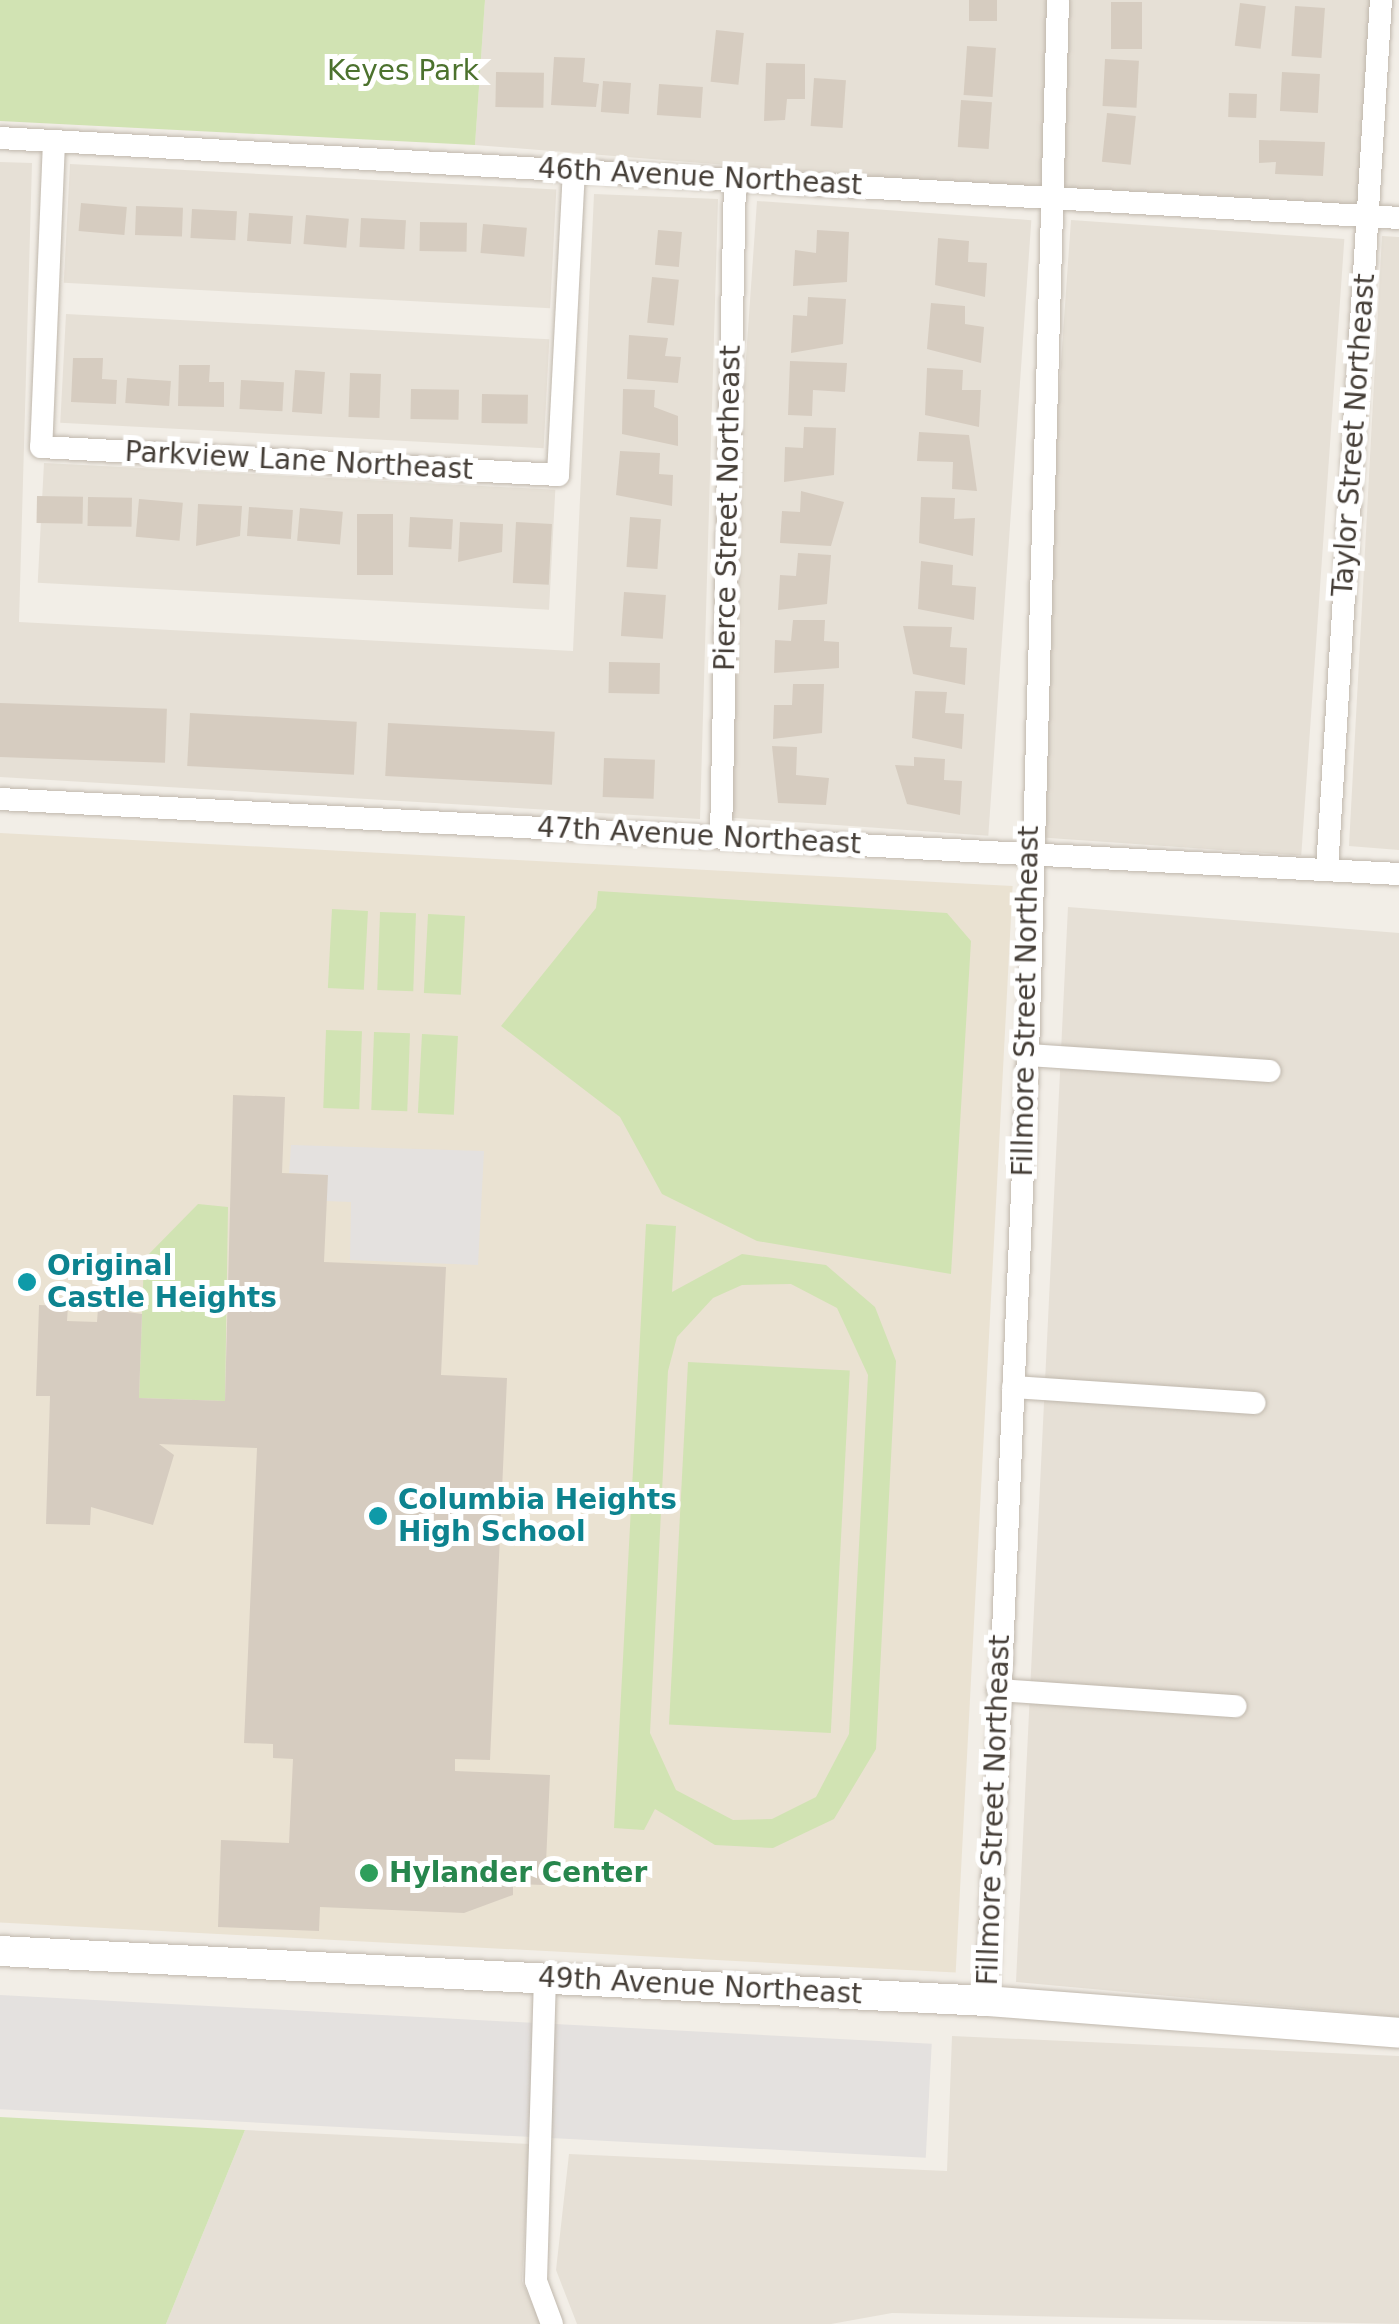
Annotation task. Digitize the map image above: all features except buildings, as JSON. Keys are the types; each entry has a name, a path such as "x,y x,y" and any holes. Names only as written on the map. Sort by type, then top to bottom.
{"street":[{"name":"Fillmore Street Northeast","path":"987,2001 1028,1056 1028,854 1058,0"},
{"name":"Taylor Street Northeast","path":"1328,870 1381,0"},
{"name":"46th Avenue Northeast","path":"0,138 1399,218"},
{"name":"Parkview Lane Northeast","path":"54,142 41,447 558,475 574,170"},
{"name":"Pierce Street Northeast","path":"721,837 735,179"},
{"name":"47th Avenue Northeast","path":"0,799 1399,874"},
{"path":"1028,1056 1269,1071"},
{"path":"1013,1387 1254,1403"},
{"path":"998,1690 1236,1706"},
{"name":"49th Avenue Northeast","path":"0,1951 987,2001 1399,2033"},
{"path":"545,1977 536,2281 552,2324"}],"shaded area":[{"path":"485,0 1381,0 1368,216 475,145"},
{"path":"0,162 32,163 19,622 573,651 594,194 718,199 700,819 0,777"},
{"path":"70,164 556,189 550,308 64,283"},
{"path":"757,201 1031,220 988,836 714,816"},
{"path":"1071,220 1344,239 1301,856 1028,836"},
{"path":"1382,236 1399,237 1399,850 1349,846"},
{"path":"66,314 549,339 544,448 60,423"},
{"path":"44,463 555,490 549,610 38,583"},
{"path":"0,833 1013,886 956,1973 0,1922"},
{"path":"1068,907 1399,933 1399,2017 1016,1982"},
{"path":"291,1145 484,1151 478,1265 350,1260 351,1202 326,1201 327,1175 289,1173"},
{"path":"0,1995 932,2044 926,2158 0,2109"},
{"path":"952,2036 1399,2056 1399,2324 892,2313 831,2324 577,2324 556,2270 569,2154 947,2171"},
{"path":"245,2130 530,2144 522,2281 541,2324 166,2324"}],"green space":[{"name":"Keyes Park","path":"0,0 485,0 475,145 0,121"},
{"path":"598,891 947,913 971,941 951,1274 757,1241 662,1194 620,1117 501,1026 596,908"},
{"path":"332,909 368,911 364,990 328,988"},
{"path":"380,912 416,913 413,991 377,990"},
{"path":"428,914 465,916 461,995 424,993"},
{"path":"326,1030 362,1031 359,1109 323,1108"},
{"path":"374,1032 410,1033 407,1111 371,1110"},
{"path":"422,1034 458,1036 454,1115 418,1113"},
{"path":"198,1204 228,1207 225,1401 139,1398 144,1259"},
{"path":"646,1224 676,1226 672,1292 742,1254 826,1265 875,1307 896,1361 876,1749 834,1819 773,1848 715,1845 655,1809 644,1830 614,1828","holes":["791,1284 837,1308 868,1375 849,1734 816,1797 772,1819 733,1820 676,1790 650,1733 668,1371 677,1337 713,1298 742,1285"]},
{"path":"688,1362 850,1370 831,1733 669,1725"},
{"path":"0,2117 245,2130 166,2324 0,2324"}],"place":[{"name":"Original Castle Heights","path":"27,1282"},
{"name":"Columbia Heights High School","path":"378,1516"},
{"name":"Hylander Center","path":"369,1873"}]}
